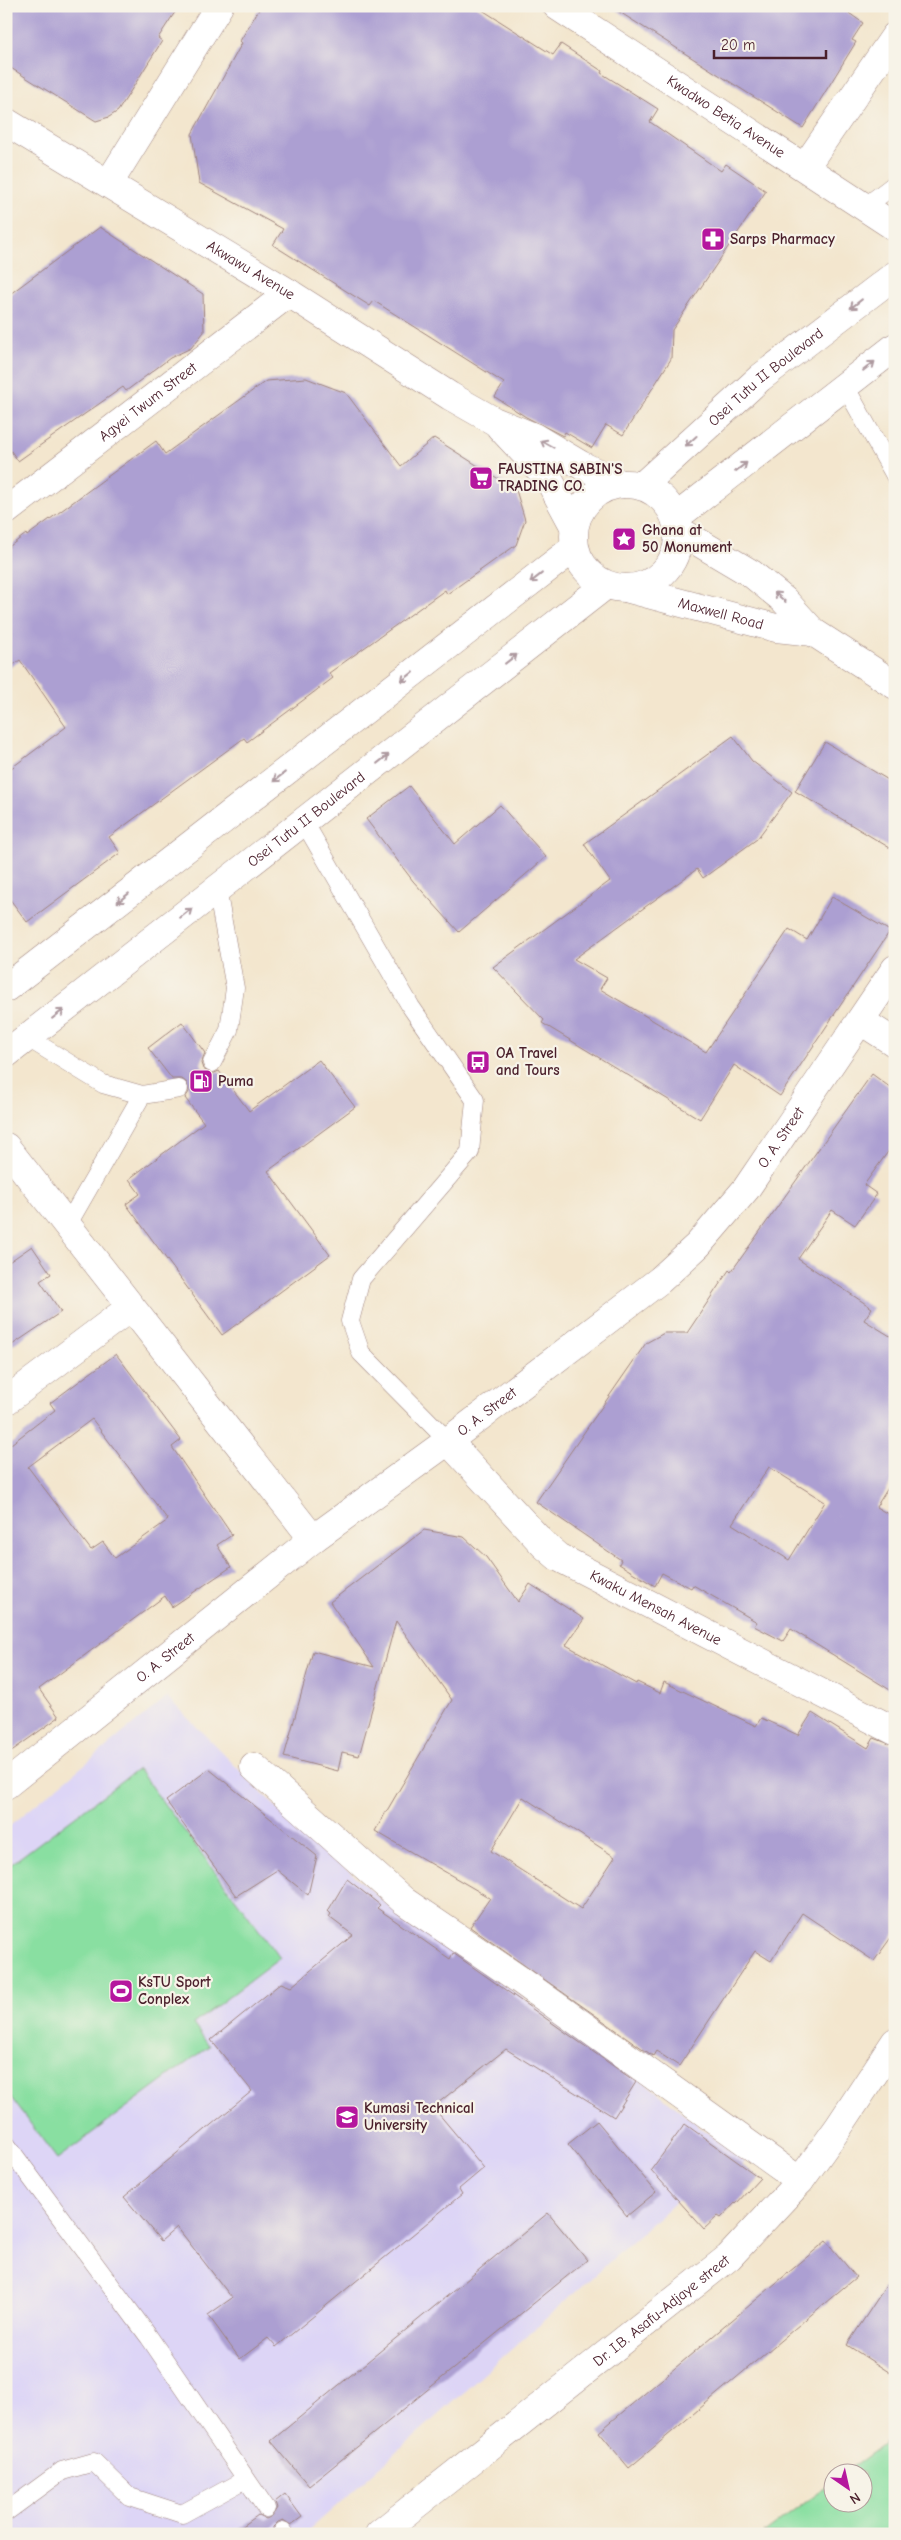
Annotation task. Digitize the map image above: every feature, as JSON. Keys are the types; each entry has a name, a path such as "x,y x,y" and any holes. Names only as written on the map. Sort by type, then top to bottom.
{"street":[{"path":"109,183 219,6"},
{"name":"Kwadwo Betia Avenue","path":"557,6 866,206 895,227"},
{"path":"806,167 895,36"},
{"name":"Akwawu Avenue","path":"6,122 289,293 450,396 494,421 534,437 581,465 631,485"},
{"name":"Osei Tutu II Boulevard","path":"631,485 760,378 895,275"},
{"name":"Agyei Twum Street","path":"6,511 289,293"},
{"path":"677,524 895,346"},
{"name":"Akwawu Avenue","path":"494,421 548,478 574,537"},
{"path":"6,988 574,537 583,506 600,491 631,485 662,498 677,524 676,551 666,569 650,583 618,587 586,570 574,537"},
{"name":"Maxwell Road","path":"677,524 752,574 784,600 813,632 894,679"},
{"name":"Osei Tutu II Boulevard","path":"6,1054 303,820 618,587"},
{"name":"Maxwell Road","path":"618,587 703,606 776,628 813,632"},
{"name":"O. A. Street","path":"6,1785 313,1539 448,1441 660,1280 698,1245 746,1189 895,969"},
{"path":"861,1021 895,1043"},
{"path":"6,1147 313,1539"},
{"path":"6,1401 131,1307"},
{"name":"Kwaku Mensah Avenue","path":"448,1441 544,1545 558,1557 895,1731"},
{"path":"254,1767 404,1901 520,1980 800,2181"},
{"name":"Dr. I.B. Asafu-Adjaye street","path":"379,2534 729,2257 800,2181 895,2042"}],"lane":[{"path":"866,206 895,184"},
{"path":"845,386 895,476"},
{"path":"303,820 412,1007 475,1100 470,1152 361,1279 350,1321 361,1352 448,1441"},
{"path":"212,1063 229,1030 235,988 217,889"},
{"path":"28,1038 103,1084 142,1095 179,1089"},
{"path":"68,1224 142,1095"},
{"path":"6,2144 149,2337 266,2508"},
{"path":"6,2512 62,2471 94,2462 130,2497 182,2514 246,2479"}],"shaded area":[{"name":"Kumasi Technical University","path":"167,1697 278,1809 394,1910 632,2072 744,2162 722,2189 704,2177 305,2534 6,2534 6,1829"}],"green space":[{"name":"KsTU Sport Conplex","path":"138,1769 280,1958 193,2024 209,2046 57,2159 6,2091 6,1868"},
{"path":"895,2436 895,2534 763,2534 824,2489 824,2512 874,2512 874,2462 860,2462"}],"building":[{"path":"6,6 179,6 158,38 162,41 118,111 109,117 96,121 6,65"},
{"path":"261,6 476,6 553,55 561,44 602,71 601,73 658,109 650,122 721,171 726,164 766,191 672,330 671,359 623,435 606,425 592,448 565,432 563,436 526,417 495,397 504,383 374,301 370,306 273,245 283,229 199,183 192,134 242,43 240,41"},
{"path":"610,6 839,6 863,23 852,40 856,42 803,128"},
{"path":"100,227 203,294 204,332 191,348 170,358 126,391 123,387 18,461 6,444 6,297"},
{"path":"306,378 346,393 401,466 434,438 516,490 525,520 516,545 447,594 445,590 329,673 333,678 247,742 244,738 109,837 120,853 27,922 6,894 6,772 66,727 20,660 6,670 6,549 26,534 27,536 156,441 165,454 266,381"},
{"path":"733,736 752,761 792,792 757,839 703,878 697,869 574,959 607,978 600,989 706,1052 789,929 807,940 832,897 890,931 780,1096 734,1065 700,1119 542,1023 544,1020 493,967 610,881 584,844"},
{"path":"825,742 895,784 895,851 795,791"},
{"path":"409,786 455,844 500,805 546,857 459,932 413,881 366,819"},
{"path":"182,1022 205,1053 201,1063 203,1069 212,1074 219,1071 249,1111 319,1060 355,1107 268,1171 330,1255 222,1335 126,1204 140,1194 129,1179 204,1123 185,1098 189,1092 187,1083 182,1079 172,1079 148,1048"},
{"path":"872,1074 895,1091 895,1142 864,1185 877,1194 855,1225 832,1210 798,1259 872,1308 864,1320 895,1339 895,1477 876,1507 895,1518 895,1693 791,1629 783,1641 754,1626 757,1622 693,1585 691,1588 662,1573 655,1586 619,1564 621,1560 536,1502 646,1343 664,1333 687,1333 729,1270 731,1272","holes":["769,1467 825,1502 789,1560 732,1524"]},
{"path":"32,1246 51,1274 40,1281 61,1312 6,1349 6,1264"},
{"path":"116,1354 181,1440 172,1447 232,1535 217,1545 231,1567 172,1607 165,1596 39,1689 59,1717 6,1755 6,1438 11,1444 55,1410 50,1403","holes":["92,1419 168,1520 115,1558 103,1542 91,1550 28,1467"]},
{"path":"424,1530 464,1537 486,1557 518,1602 530,1584 584,1619 566,1645 636,1684 637,1682 660,1693 664,1682 756,1726 761,1718 798,1735 812,1713 868,1748 874,1738 895,1746 895,1932 874,1961 802,1913 771,1961 755,1951 679,2066 656,2051 653,2056 470,1927 490,1898 375,1831 452,1700 396,1621 359,1756 342,1752 338,1771 284,1757 313,1651 374,1667 330,1602","holes":["523,1797 615,1857 581,1909 491,1851"]},
{"path":"209,1769 317,1856 308,1895 277,1870 236,1896 166,1801"},
{"path":"347,1879 380,1905 377,1908 450,1959 453,1953 636,2082 614,2117 506,2049 433,2107 484,2168 459,2189 462,2194 276,2347 268,2338 240,2359 208,2315 232,2298 177,2227 161,2241 124,2197 252,2091 211,2040 281,1983 291,1987 353,1935 329,1917 331,1914 328,1911"},
{"path":"597,2121 656,2192 627,2216 568,2144"},
{"path":"685,2124 760,2178 721,2218 718,2216 704,2229 651,2170"},
{"path":"548,2213 587,2260 309,2486 271,2441"},
{"path":"826,2241 856,2277 629,2468 599,2432"},
{"path":"895,2272 895,2376 847,2345"},
{"path":"285,2494 302,2517 291,2525 283,2520 278,2522 273,2527 273,2534 232,2534 258,2515 266,2519 272,2516 277,2508 275,2502"}],"place":[{"name":"Sarps Pharmacy","path":"713,239"},
{"name":"FAUSTINA SABIN'S TRADING CO.","path":"481,478"},
{"name":"Ghana at 50 Monument","path":"624,539"},
{"name":"OA Travel and Tours","path":"478,1062"},
{"name":"Puma","path":"201,1081"},
{"name":"KsTU Sport Conplex","path":"121,1991"},
{"name":"Kumasi Technical University","path":"347,2117"}]}
